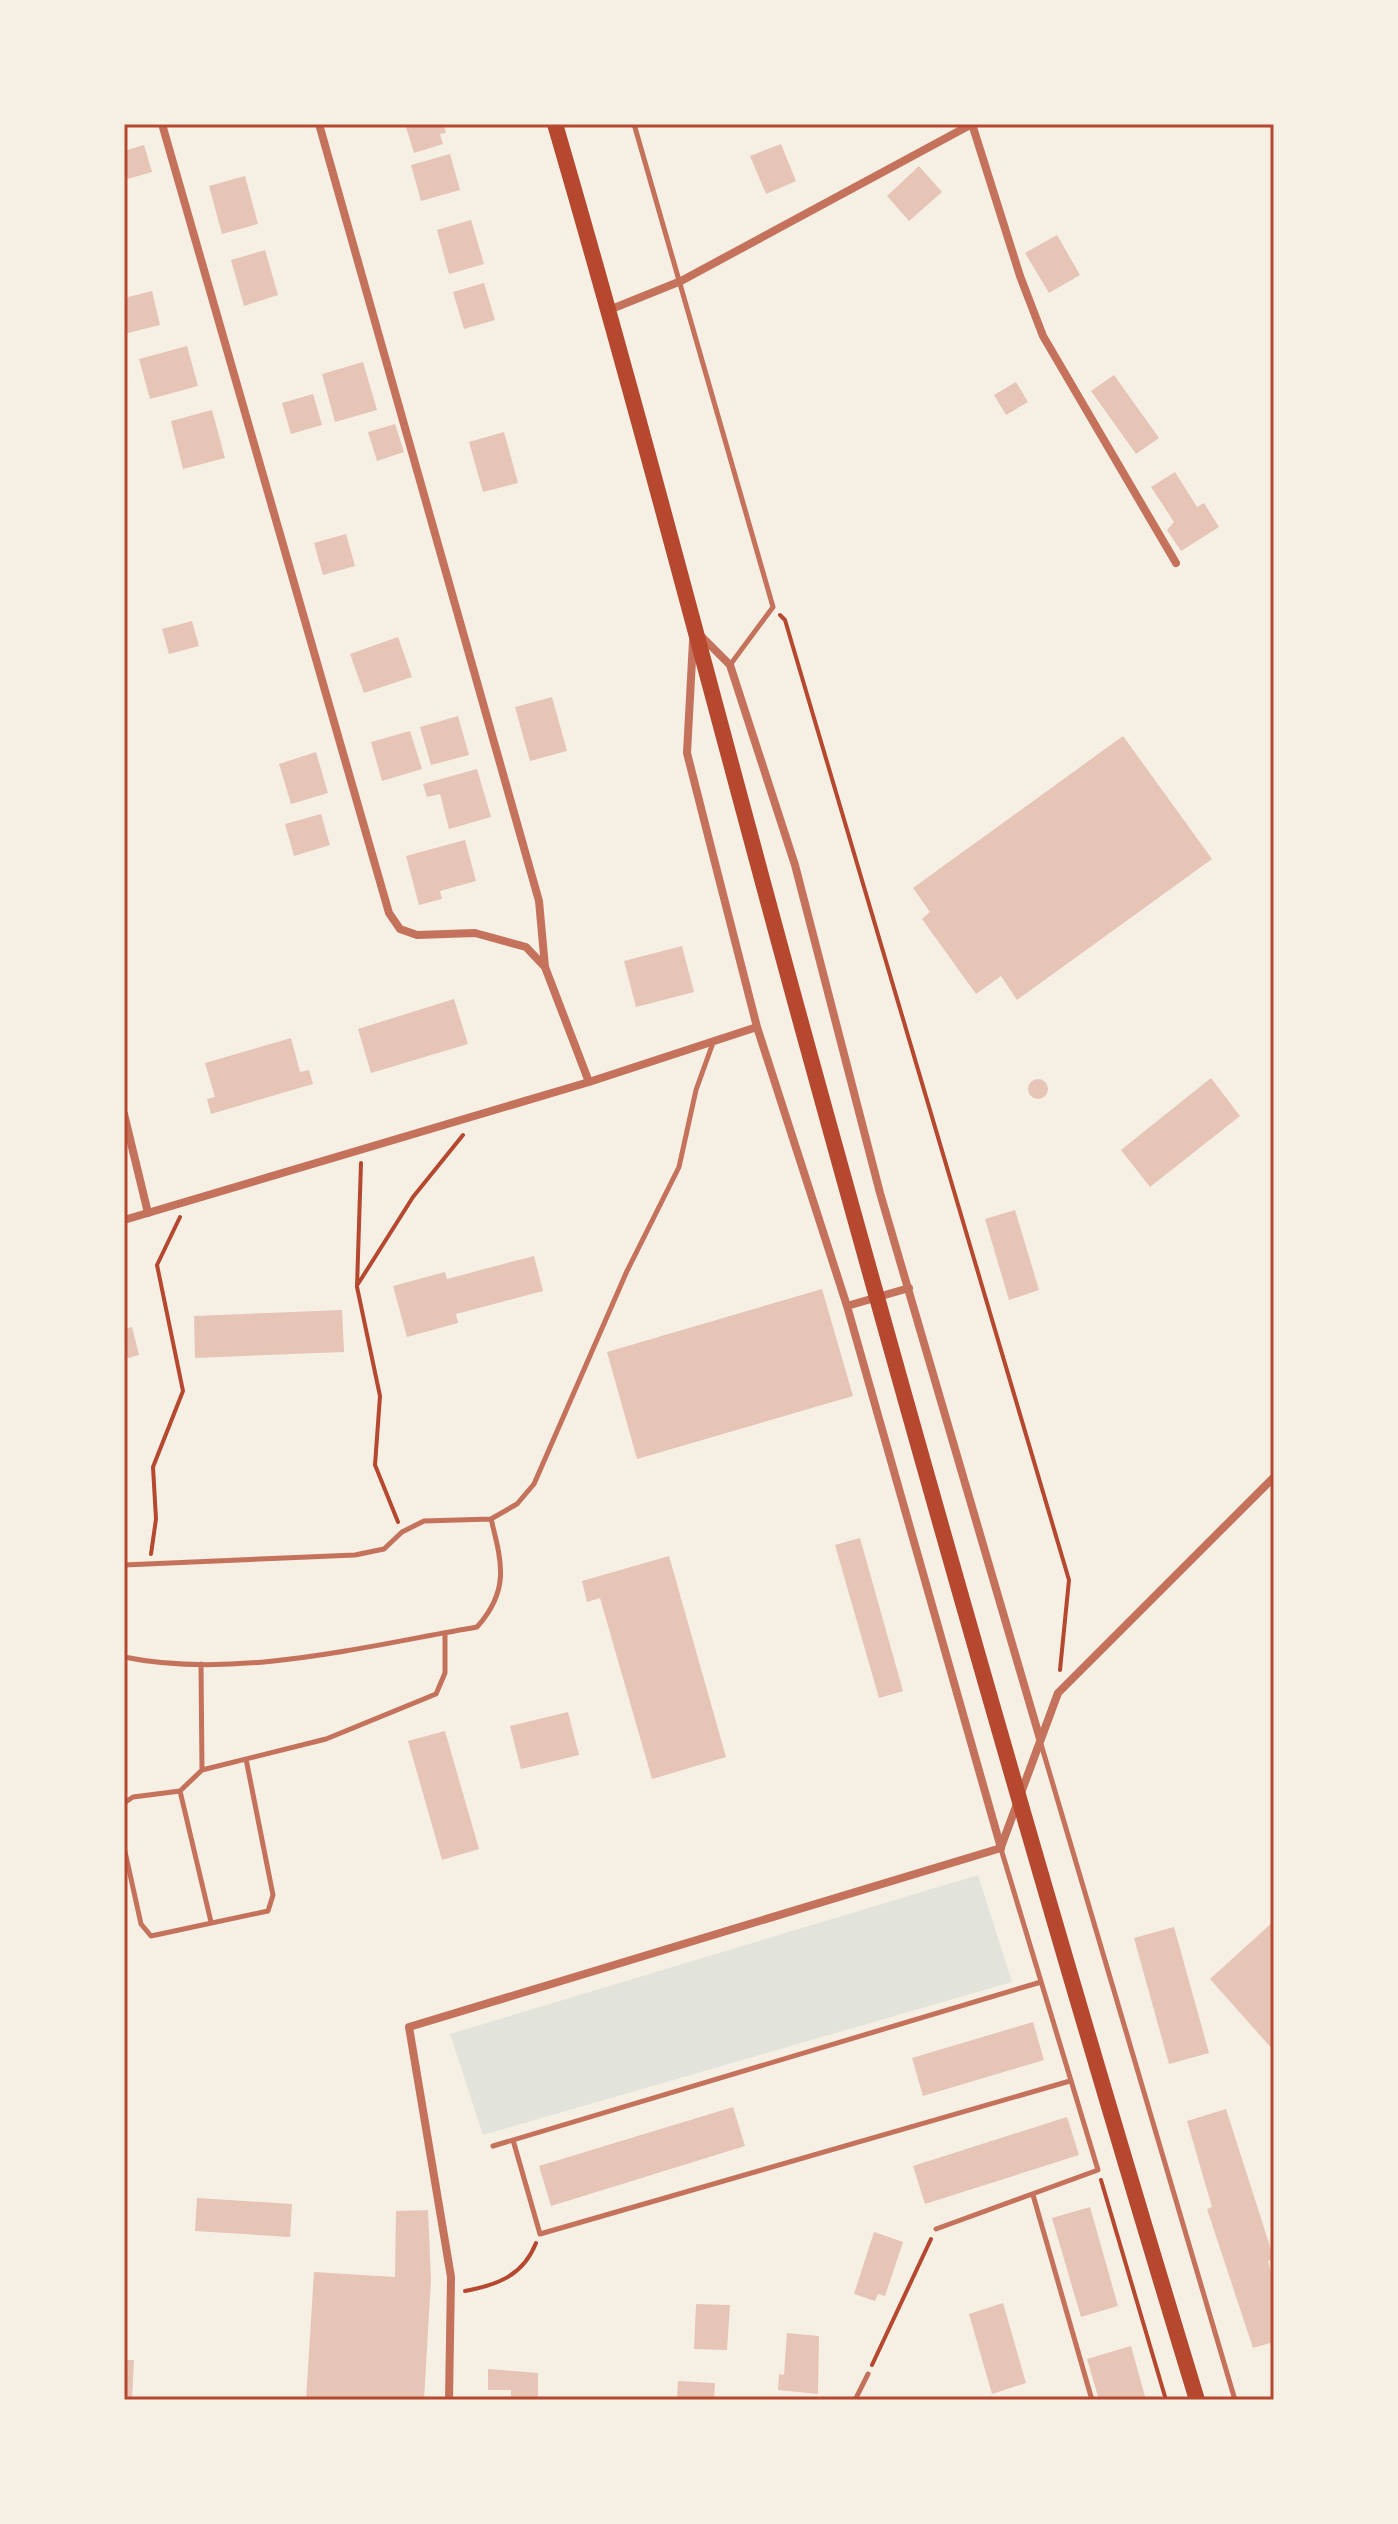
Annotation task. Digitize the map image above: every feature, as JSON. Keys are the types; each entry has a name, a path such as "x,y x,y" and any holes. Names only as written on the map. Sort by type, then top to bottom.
{"main road":[{"path":"555,124 609,310 693,628 987,1694 1197,2400"}],"street":[{"path":"162,124 389,913 400,929 417,935 475,933 526,947 545,967"},
{"path":"319,124 539,901 545,967 589,1082"},
{"path":"609,310 681,281 972,124 1020,276 1043,336 1176,563"},
{"path":"693,628 730,665 795,865 880,1193 1040,1739"},
{"path":"693,628 687,753 757,1027 847,1306 1001,1848"},
{"path":"124,1220 589,1082 757,1027"},
{"path":"124,1114 148,1213"},
{"path":"847,1306 909,1288"},
{"path":"1001,1848 1058,1693 1274,1477"},
{"path":"449,2400 451,2294 437,2179 409,2027 1001,1848"}],"lane":[{"path":"634,124 773,607 730,665"},
{"path":"124,1565 355,1555 384,1549 402,1532 424,1521 491,1519 517,1504 534,1484 627,1271 679,1167 696,1090 715,1039"},
{"path":"124,1657 201,1664 262,1662 477,1627 493,1609 503,1569 491,1519"},
{"path":"124,1803 133,1797 180,1791 202,1770 326,1739 436,1694 445,1673 445,1633"},
{"path":"201,1664 202,1770"},
{"path":"1040,1739 1235,2400"},
{"path":"124,1847 141,1924 151,1936 268,1911 272,1905 246,1759"},
{"path":"180,1791 211,1922"},
{"path":"936,2229 1098,2170 1001,1848"},
{"path":"493,2146 1041,1982"},
{"path":"513,2140 540,2234 1070,2081"},
{"path":"1033,2195 1092,2400"},
{"path":"855,2400 868,2374"}],"path":[{"path":"773,607 785,620 1069,1580 1058,1693"},
{"path":"357,1287 413,1197 480,1114"},
{"path":"362,1149 357,1287 380,1396 375,1465 402,1532"},
{"path":"150,1563 156,1519 153,1467 183,1391 157,1265 188,1201"},
{"path":"1098,2170 1166,2400"},
{"path":"868,2374 936,2229"},
{"path":"451,2294 508,2279 522,2268 540,2234"}],"shaded area":[{"path":"978,1875 1012,1982 483,2135 450,2034"}],"building":[{"path":"405,124 443,124 446,133 440,134 443,144 414,153"},
{"path":"781,144 796,181 766,194 750,156"},
{"path":"144,145 152,172 124,180 124,151"},
{"path":"450,154 460,190 421,201 411,165"},
{"path":"919,166 942,192 909,221 887,196"},
{"path":"245,176 258,224 222,234 209,186"},
{"path":"471,220 484,264 449,274 437,230"},
{"path":"1057,235 1080,275 1049,293 1025,253"},
{"path":"265,250 278,295 244,306 231,260"},
{"path":"484,283 495,320 464,329 453,292"},
{"path":"152,291 160,325 124,334 124,298"},
{"path":"187,346 198,386 150,399 139,359"},
{"path":"363,362 377,410 335,422 322,374"},
{"path":"1114,375 1159,438 1136,454 1091,391"},
{"path":"1016,382 1028,402 1006,415 994,395"},
{"path":"313,394 322,425 291,434 282,403"},
{"path":"212,410 225,458 183,469 171,421"},
{"path":"395,424 404,452 377,461 368,432"},
{"path":"504,432 518,483 483,492 469,442"},
{"path":"1175,472 1197,507 1204,503 1219,527 1181,551 1167,530 1174,522 1151,487"},
{"path":"346,534 355,566 323,575 314,543"},
{"path":"192,621 199,646 169,654 162,629"},
{"path":"398,637 412,677 364,693 350,654"},
{"path":"552,697 567,751 530,761 515,707"},
{"path":"458,716 469,755 431,765 420,727"},
{"path":"410,731 422,769 382,781 371,742"},
{"path":"1123,736 1212,859 1017,1000 1001,976 976,994 922,919 930,912 913,888"},
{"path":"316,752 328,793 291,804 279,764"},
{"path":"477,769 491,817 449,829 440,794 427,797 423,784"},
{"path":"321,814 330,845 294,856 285,824"},
{"path":"465,840 476,881 440,891 442,899 419,905 406,856"},
{"path":"682,946 694,992 636,1007 624,961"},
{"path":"454,999 468,1044 371,1073 358,1029"},
{"path":"291,1038 300,1072 309,1070 313,1084 211,1114 207,1099 215,1097 205,1063"},
{"path":"1211,1078 1240,1116 1150,1187 1121,1150"},
{"path":"1038,1079 1045,1082 1048,1089 1045,1096 1038,1099 1031,1096 1028,1089 1031,1082"},
{"path":"1015,1210 1039,1290 1009,1300 985,1219"},
{"path":"534,1256 543,1291 456,1314 458,1323 407,1337 393,1286 445,1272 447,1279"},
{"path":"822,1289 853,1396 637,1459 607,1352"},
{"path":"342,1310 344,1352 195,1358 194,1316"},
{"path":"132,1327 139,1355 125,1359 124,1329"},
{"path":"860,1538 903,1691 879,1698 835,1545"},
{"path":"669,1556 726,1757 652,1779 600,1598 587,1602 582,1581"},
{"path":"568,1712 579,1755 521,1769 510,1726"},
{"path":"445,1731 479,1849 442,1860 408,1741"},
{"path":"1274,1921 1274,2051 1210,1979"},
{"path":"1174,1927 1209,2053 1169,2064 1134,1938"},
{"path":"1033,2022 1044,2060 923,2096 912,2058"},
{"path":"733,2107 745,2146 551,2206 539,2166"},
{"path":"1226,2109 1274,2259 1268,2261 1274,2283 1274,2342 1253,2348 1207,2209 1212,2207 1187,2121"},
{"path":"1067,2117 1079,2155 925,2204 913,2166"},
{"path":"197,2198 292,2204 290,2237 195,2231"},
{"path":"1090,2207 1118,2306 1081,2317 1052,2218"},
{"path":"428,2210 431,2279 424,2400 306,2400 314,2272 395,2277 396,2211"},
{"path":"874,2232 903,2242 885,2296 878,2294 875,2301 854,2294"},
{"path":"1003,2303 1026,2383 992,2394 969,2314"},
{"path":"696,2304 730,2305 727,2350 694,2349"},
{"path":"787,2333 819,2336 818,2394 778,2390 779,2374 784,2375"},
{"path":"1131,2346 1146,2400 1099,2400 1087,2359"},
{"path":"124,2360 134,2360 132,2400 124,2400"},
{"path":"488,2369 538,2373 538,2400 511,2400 511,2390 488,2390"},
{"path":"678,2381 715,2383 714,2400 677,2400"}]}
